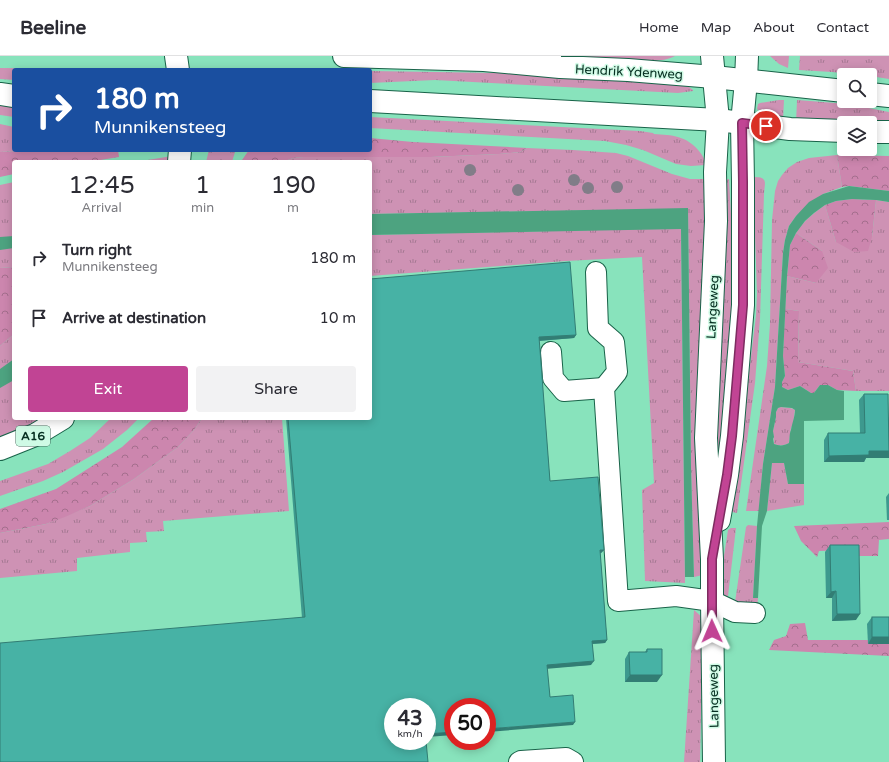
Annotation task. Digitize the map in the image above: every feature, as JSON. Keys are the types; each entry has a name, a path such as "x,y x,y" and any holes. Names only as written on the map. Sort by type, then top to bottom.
{"main road":[{"path":"176,56 178,68"},
{"name":"Hendrik Ydenweg","path":"344,56 484,60 560,67 628,70 713,66 746,81 837,90"},
{"name":"Langeweg","path":"712,559 727,475 732,436 743,305 742,123 747,56"},
{"name":"Langeweg","path":"713,66 718,120 715,172 716,221 706,438 712,559 714,762"},
{"path":"0,94 12,96"},
{"path":"877,95 889,96"},
{"path":"372,101 718,120 790,129 837,131"},
{"path":"877,132 889,132"},
{"name":"A16","path":"0,449 35,435 60,420"}],"lane":[{"path":"596,272 598,328 614,342 617,372 604,388 618,601 676,596 712,601 735,612 755,613"},
{"path":"551,352 553,378 564,391 604,388"},
{"path":"519,762 566,758 573,762"}],"green space":[{"path":"575,56 675,56 653,61"},
{"path":"770,56 789,56 788,68 779,64"},
{"path":"800,56 889,56 889,79 877,77 877,68 837,68 837,73 799,70"},
{"path":"0,68 12,68 12,80 0,79"},
{"path":"372,71 498,73 677,85 689,87 693,91 678,93 435,80 372,83"},
{"path":"0,99 12,100 12,117 0,115"},
{"path":"784,100 783,120 768,116 757,109 758,104 760,103"},
{"path":"797,100 837,103 837,108 868,108 889,112 889,127 877,124 877,116 837,116 837,123 796,123"},
{"path":"372,117 640,131 684,139 699,151 704,158 706,165 691,166 676,164 643,150 605,141 372,128"},
{"path":"0,124 12,127 12,151 0,152"},
{"path":"372,138 413,142 527,148 520,152 499,154 431,157 303,157 289,160 242,160 248,152 372,152"},
{"path":"527,148 616,153 628,156 672,174 690,179 706,179 703,575 694,577 691,467 688,209 372,214 372,160 289,160 303,157 431,157 520,152"},
{"path":"0,152 118,152 119,157 100,160 12,160 12,174 0,177"},
{"path":"208,152 235,152 233,160 206,160"},
{"path":"837,155 842,187 823,194 796,216 789,226 783,253 775,387 763,464 759,511 746,511 767,366 770,324 772,220 775,191 778,181 788,168 797,162 809,158"},
{"path":"172,156 172,160 147,160"},
{"path":"837,156 889,156 889,191 849,186 842,187"},
{"path":"753,177 763,179 765,183 760,319 755,383 737,513 732,512 729,508 756,316 757,294"},
{"path":"729,179 732,232 733,314 723,446 717,451 715,449 724,180"},
{"path":"12,182 12,267 0,268 0,185"},
{"path":"852,199 876,200 872,237 868,251 854,252 836,242 825,205 836,201"},
{"path":"876,200 889,202 889,391 856,391 853,371 798,362 799,311 785,309 787,276 816,283 822,251 796,233 805,221 813,214 825,205 836,242 872,237"},
{"path":"681,228 685,583 645,581 642,490 654,483 642,257 566,261 372,276 372,235"},
{"path":"796,233 822,251 828,268 816,283 787,276 790,245"},
{"path":"12,267 12,336 0,346 0,268"},
{"path":"785,309 799,311 798,362 853,371 856,391 837,390 828,385 820,385 814,393 811,393 800,386 788,390 782,387 782,382 785,376 783,356"},
{"path":"12,336 12,420 53,420 0,444 0,346"},
{"path":"781,407 795,410 789,443 785,445 774,444 773,431 776,412 778,408"},
{"path":"109,420 137,420 103,449 63,472 43,481 0,496 0,481 48,464 90,438"},
{"path":"152,420 201,420 194,430 178,447 134,479 90,506 46,524 0,533 0,509 56,489 122,447"},
{"path":"201,420 282,420 289,511 163,521 164,531 146,532 147,542 130,543 130,552 77,558 77,571 0,578 0,533 46,524 90,506 134,479 178,447 194,430"},
{"path":"772,463 784,463 788,484 804,484 804,505 767,511"},
{"path":"889,522 889,539 879,540 878,556 854,556 851,550 819,551 817,557 801,541 794,526"},
{"path":"748,525 757,526 753,598 758,598 757,608 735,602 746,527"},
{"path":"731,528 736,528 728,596 722,596 723,562 728,530"},
{"path":"694,610 703,618 700,762 684,762"},
{"path":"805,623 808,640 874,640 889,632 889,656 769,650 774,640 786,636 790,624"}],"shaded area":[{"path":"849,186 889,191 889,202 852,199 836,201 825,205 805,221 796,233 790,245 783,356 785,376 782,382 782,387 788,390 800,386 811,393 814,393 820,385 828,385 837,390 844,391 844,420 804,421 804,484 788,484 784,463 772,463 767,511 762,526 758,598 753,598 757,526 763,464 775,387 785,240 789,226 796,216 809,202 823,194","holes":["781,407 792,408 795,410 795,413 789,443 785,445 774,444 773,431 776,412 778,408"]},
{"path":"688,208 691,467 694,577 685,577 681,229 372,235 372,214"},
{"path":"12,236 12,248 0,250 0,237"},
{"path":"12,360 12,381 0,388 0,369"}],"building":[{"path":"570,262 576,335 539,337 550,481 598,477 604,550 600,550 607,640 592,641 594,661 547,665 550,697 573,695 575,722 496,728 496,698 444,698 444,733 436,733 436,698 384,698 384,750 427,750 428,762 0,762 0,643 305,617 288,420 372,420 372,279"},
{"path":"864,394 888,394 889,451 869,451 869,455 829,456 828,433 865,433"},
{"path":"830,545 859,545 860,614 837,614 836,591 831,592"},
{"path":"872,617 889,617 889,637 872,637"},
{"path":"647,649 662,649 662,675 630,675 629,652 647,652"}],"route":[{"path":"712,631 712,559 727,475 732,436 743,305 742,123 766,126"}]}
